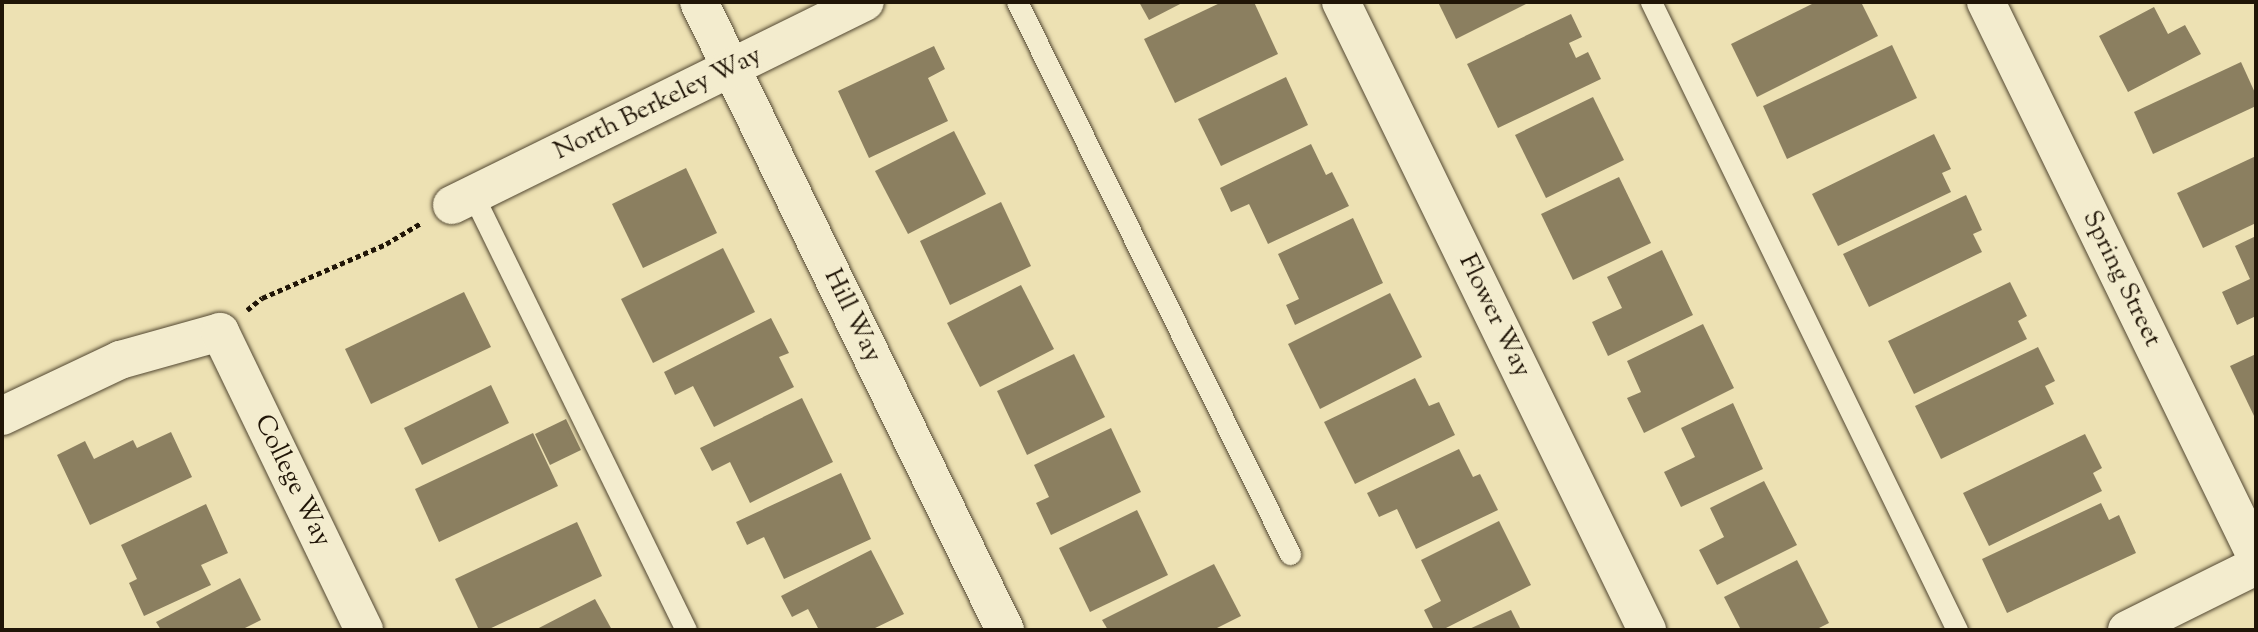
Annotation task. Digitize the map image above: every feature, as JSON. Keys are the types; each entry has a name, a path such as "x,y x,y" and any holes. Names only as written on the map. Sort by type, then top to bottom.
{"street":[{"name":"Hill Way","path":"699,2 1005,630"},
{"name":"North Berkeley Way","path":"462,200 865,2"},
{"name":"Flower Way","path":"1341,2 1647,630"},
{"name":"Spring Street","path":"1986,2 2256,556"},
{"path":"2,416 120,360 220,331"},
{"name":"College Way","path":"220,331 364,630"},
{"path":"2127,630 2256,566"}],"lane":[{"path":"1017,2 1290,554"},
{"path":"1651,2 1956,630"},
{"path":"462,200 686,630"}],"path":[{"path":"220,331 262,298 386,244 462,200"}],"building":[{"path":"1139,2 1184,2 1149,20"},
{"path":"1222,2 1254,2 1278,54 1175,103 1144,39"},
{"path":"1438,2 1530,2 1456,39"},
{"path":"1816,2 1861,2 1878,36 1757,97 1731,44"},
{"path":"2154,7 2168,34 2185,25 2201,54 2128,92 2099,36"},
{"path":"1571,14 1582,37 1569,43 1576,58 1588,52 1601,79 1498,128 1467,64"},
{"path":"1892,45 1917,98 1787,159 1763,106"},
{"path":"934,46 945,69 928,78 948,121 869,158 838,91"},
{"path":"2241,62 2256,95 2256,106 2153,154 2134,112"},
{"path":"1286,77 1308,125 1221,166 1198,119"},
{"path":"1593,97 1624,160 1546,198 1515,135"},
{"path":"954,131 986,194 908,234 875,171"},
{"path":"1934,134 1951,169 1942,173 1951,192 1838,246 1812,194"},
{"path":"1311,144 1326,175 1332,172 1349,206 1268,244 1249,204 1231,212 1220,188"},
{"path":"2256,156 2256,223 2203,248 2177,193"},
{"path":"686,168 717,233 643,268 612,204"},
{"path":"1619,177 1651,243 1573,280 1541,214"},
{"path":"1966,195 1982,230 1973,234 1982,252 1869,307 1843,254"},
{"path":"1001,202 1031,266 950,305 920,241"},
{"path":"1353,218 1383,283 1295,325 1286,305 1299,299 1278,254"},
{"path":"2256,236 2256,316 2237,325 2222,292 2250,279 2235,246"},
{"path":"723,248 755,312 653,363 621,299"},
{"path":"1662,250 1693,315 1608,356 1592,322 1622,308 1607,277"},
{"path":"2010,282 2027,316 2018,321 2027,339 1914,394 1888,341"},
{"path":"1021,285 1054,349 980,387 947,323"},
{"path":"464,292 491,347 371,404 345,349"},
{"path":"1390,293 1422,357 1320,409 1288,344"},
{"path":"771,318 789,353 779,357 794,387 714,427 693,386 675,395 664,372"},
{"path":"1703,324 1734,388 1644,433 1627,398 1641,392 1627,361"},
{"path":"2038,347 2055,381 2045,386 2054,404 1941,459 1915,406"},
{"path":"1074,354 1105,417 1027,455 997,391"},
{"path":"2256,354 2256,420 2230,366"},
{"path":"1415,378 1429,406 1439,402 1455,435 1355,484 1324,422"},
{"path":"491,385 509,423 422,465 404,428"},
{"path":"802,398 833,462 750,503 730,462 712,471 700,448"},
{"path":"1733,403 1763,469 1681,507 1664,472 1695,457 1681,428"},
{"path":"566,419 581,450 550,465 535,434"},
{"path":"1111,428 1141,492 1051,535 1036,503 1049,497 1034,465"},
{"path":"171,432 192,477 90,525 57,455 85,441 94,459 133,440 137,448"},
{"path":"533,433 558,486 439,542 415,489"},
{"path":"2085,434 2102,468 2093,473 2102,491 1989,546 1963,493"},
{"path":"1459,449 1473,477 1480,474 1498,510 1416,549 1397,509 1379,517 1367,493"},
{"path":"841,473 871,539 784,579 764,537 747,545 736,522"},
{"path":"1764,481 1797,545 1717,585 1699,550 1724,537 1710,508"},
{"path":"2101,503 2109,520 2119,515 2136,553 2007,613 1982,559"},
{"path":"206,504 228,553 201,565 211,585 144,616 129,583 137,579 121,545"},
{"path":"1137,510 1168,575 1090,612 1059,548"},
{"path":"1499,521 1531,585 1442,630 1434,630 1424,610 1441,601 1421,560"},
{"path":"577,522 602,576 487,630 479,630 455,579"},
{"path":"871,550 904,614 871,630 819,630 808,609 792,617 781,596"},
{"path":"1797,560 1829,623 1815,630 1741,630 1724,597"},
{"path":"1214,564 1241,616 1213,630 1108,630 1102,620"},
{"path":"240,578 261,620 241,630 161,630 156,622"},
{"path":"595,599 612,630 535,630"},
{"path":"1511,610 1521,630 1467,630"}]}
